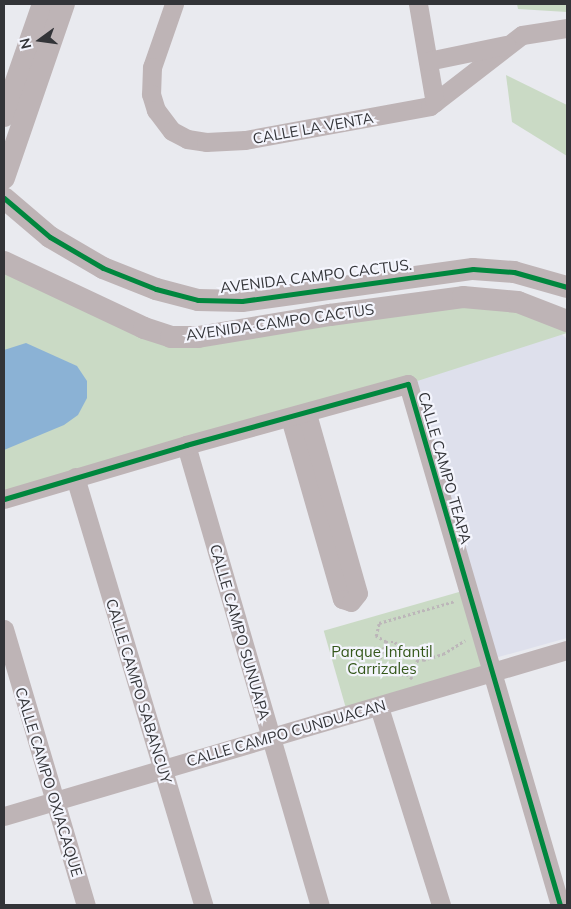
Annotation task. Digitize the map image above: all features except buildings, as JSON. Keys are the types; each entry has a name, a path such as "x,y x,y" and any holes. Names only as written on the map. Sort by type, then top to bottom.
{"street":[{"path":"4,116 43,4"},
{"path":"4,178 64,4"},
{"name":"CALLE LA VENTA","path":"174,4 152,67 152,94 166,125 187,139 206,142 244,140 435,103 509,44 530,32 567,28"},
{"path":"418,4 435,103"},
{"path":"428,61 509,44"},
{"name":"AVENIDA CAMPO CACTUS.","path":"4,198 50,236 96,265 156,290 198,300 242,300 473,269 514,272 567,287"},
{"name":"AVENIDA CAMPO CACTUS","path":"4,262 144,328 171,337 198,337 330,314 463,297 518,302 567,321"},
{"name":"CALLE CAMPO TEAPA","path":"4,500 186,445 299,416 408,384 490,672 560,905"},
{"path":"299,416 358,593 352,602 342,599 299,416"},
{"name":"CALLE CAMPO SUNUAPA","path":"186,445 320,905"},
{"name":"CALLE CAMPO SABANCUY","path":"75,477 203,905"},
{"name":"CALLE CAMPO OXIACAQUE","path":"4,629 86,905"},
{"name":"CALLE CAMPO CUNDUACAN","path":"4,816 270,737 379,707 567,650"},
{"path":"379,707 441,905"}],"path":[{"path":"458,603 454,600 379,622 376,636 386,642 396,642 408,655 418,659 443,654 465,640 466,632"},
{"path":"386,642 378,663 379,671 384,675 411,676"},
{"path":"417,695 411,676 418,659"}],"shaded area":[{"path":"555,329 567,339 567,638 495,658 413,377"}],"green space":[{"path":"517,4 567,4 567,12 518,9"},
{"path":"506,75 567,105 567,156 512,122"},
{"path":"4,259 153,332 442,299 567,321 567,333 408,384 4,499"},
{"name":"Parque Infantil Carrizales","path":"466,590 489,672 347,713 324,631"}],"water":[{"path":"26,343 77,366 87,381 87,398 78,415 64,425 4,450 4,350"}],"cycle path":[{"path":"4,198 50,237 103,268 156,289 198,300 242,301 473,269 514,272 567,287"},
{"path":"4,499 186,445 408,384 560,905"}]}
